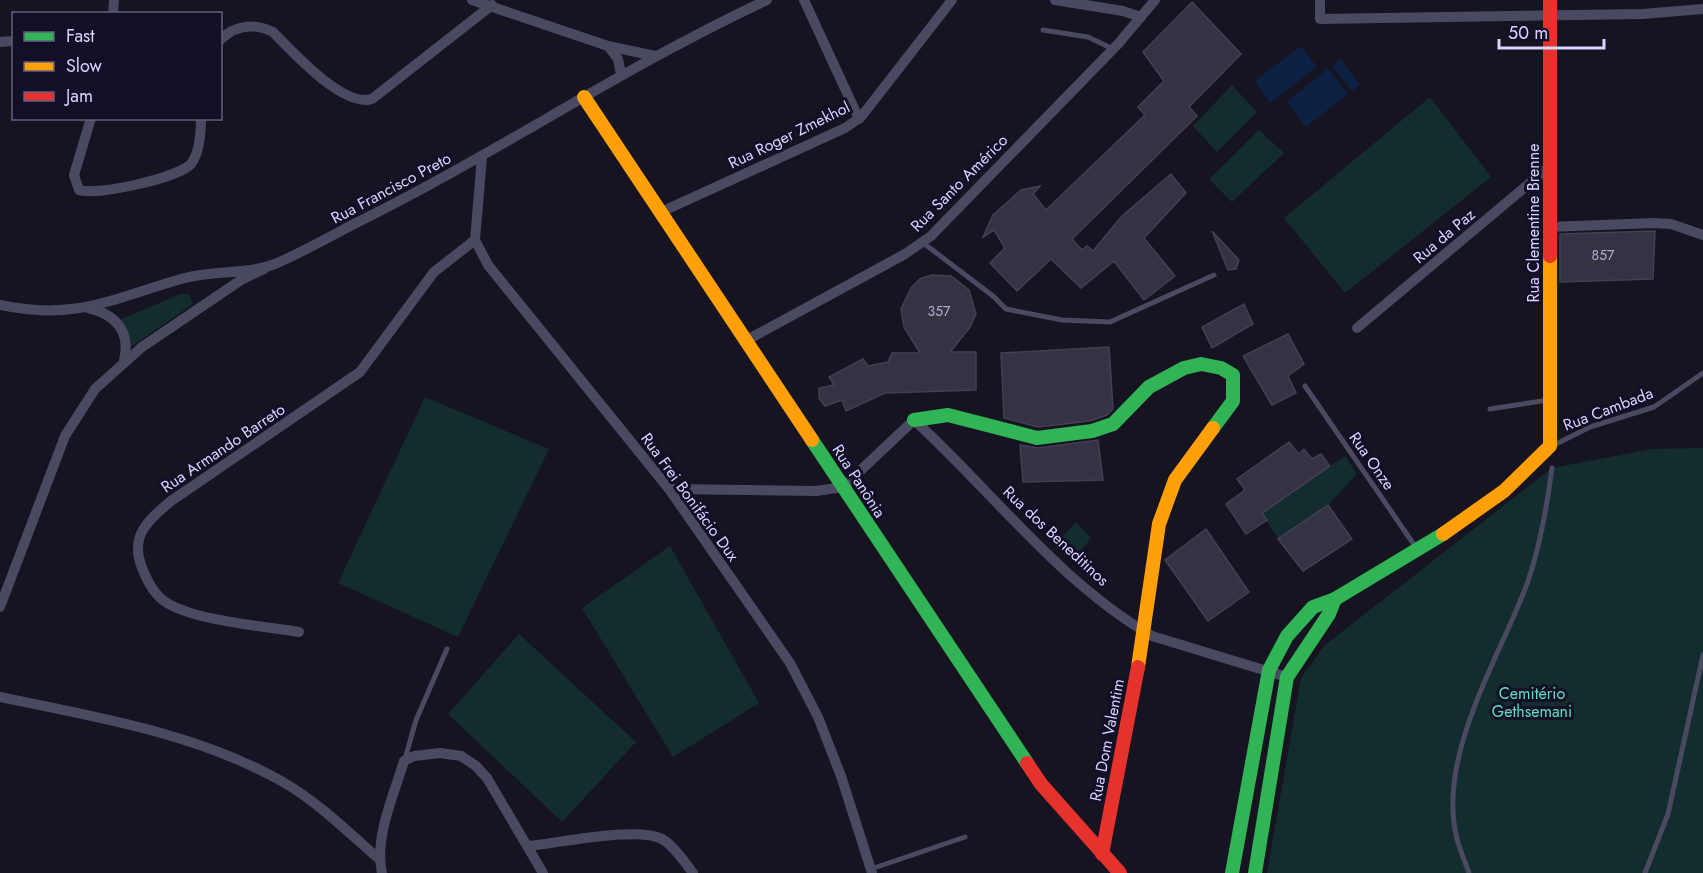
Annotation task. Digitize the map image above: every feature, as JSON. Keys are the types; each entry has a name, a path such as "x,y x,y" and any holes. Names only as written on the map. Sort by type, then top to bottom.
{"street":[{"path":"472,0 492,4 608,45 655,56"},
{"name":"Rua Francisco Preto","path":"0,305 29,311 88,308 184,278 273,265 482,157 621,74 767,0"},
{"path":"804,0 859,119"},
{"name":"Rua Roger Zmekhol","path":"661,212 845,128 859,119 871,108 952,0"},
{"path":"1055,0 1123,11 1142,17"},
{"name":"Rua Santo Américo","path":"747,340 931,236 1113,49 1155,0"},
{"path":"1320,0 1320,19 1550,16 1703,9"},
{"name":"Rua Clementine Brenne","path":"1550,0 1550,446"},
{"path":"222,38 230,31 243,27 265,28 273,32 325,80 345,93 366,101 372,99 492,4"},
{"path":"608,45 618,59 621,74"},
{"path":"618,59 637,52"},
{"name":"Rua Panônia","path":"584,97 1041,784 1120,873"},
{"path":"90,120 74,175 79,190 87,192 113,190 185,169 196,156 201,120"},
{"path":"475,240 482,157"},
{"name":"Rua da Paz","path":"1358,328 1549,166"},
{"path":"1549,227 1653,222 1671,224 1703,236"},
{"name":"Rua Frei Bonifácio Dux","path":"475,240 488,265 669,489 790,663 822,727 871,871"},
{"name":"Rua Armando Barreto","path":"299,632 212,618 167,603 149,585 140,562 137,540 144,524 171,501 333,393 360,372 434,272 475,240"},
{"path":"0,607 65,436 95,389 124,360 241,280 273,265"},
{"path":"88,308 107,315 121,327 126,351 124,360"},
{"name":"Rua Dom Valentim","path":"914,420 948,415 1037,438 1092,431 1113,424 1149,387 1184,368 1201,364 1221,368 1233,375 1233,401 1175,480 1159,524 1144,632 1102,854"},
{"path":"669,489 816,492 843,487 914,420"},
{"name":"Rua dos Beneditinos","path":"914,420 1071,576 1144,632 1287,677"},
{"path":"1232,873 1269,670 1282,644 1312,607 1326,600 1335,599 1418,551 1504,491 1550,446"},
{"path":"1255,873 1287,677 1329,614 1335,599"},
{"path":"0,697 127,724 209,748 284,782 337,822 379,859"},
{"path":"382,873 379,859 386,819 404,761 414,756 440,753 461,756 476,766 487,778 543,873"},
{"path":"529,846 633,834 652,834 665,840 693,873"}],"lane":[{"path":"1043,30 1088,37 1113,49"},
{"path":"922,242 993,296 1006,309 1062,320 1110,322 1214,275"},
{"name":"Rua Cambada","path":"1550,446 1590,427 1654,407 1703,373"},
{"name":"Rua Onze","path":"1305,386 1418,551"},
{"path":"1490,409 1550,400"},
{"path":"1469,873 1456,837 1454,785 1467,726 1527,582 1548,503 1552,468"},
{"path":"404,761 416,720 447,648"},
{"path":"1645,873 1668,814 1703,655"},
{"path":"871,871 965,837"}],"green space":[{"path":"1232,85 1257,112 1217,152 1193,126"},
{"path":"1430,97 1491,177 1345,293 1284,218"},
{"path":"1259,130 1284,153 1232,202 1209,179"},
{"path":"180,294 189,294 193,304 129,348 120,320"},
{"path":"425,397 549,449 458,637 338,583"},
{"name":"Cemitério Gethsemani","path":"1703,448 1703,873 1267,873 1301,678 1325,645 1552,468 1652,449"},
{"path":"1345,456 1357,474 1328,505 1278,539 1262,513"},
{"path":"1076,522 1091,538 1073,560 1056,543"},
{"path":"670,546 759,703 673,757 582,608"},
{"path":"519,634 636,742 562,822 448,714"}],"water":[{"path":"1301,46 1317,67 1270,103 1255,81"},
{"path":"1340,59 1360,84 1352,91 1332,66"},
{"path":"1328,68 1348,94 1306,127 1287,102"}],"building":[{"path":"1192,2 1241,54 1189,107 1197,116 1072,239 1082,250 1087,246 1093,251 1122,216 1171,174 1186,193 1144,238 1175,276 1144,300 1114,261 1081,288 1051,259 1017,291 990,263 1005,248 994,230 983,237 993,215 1021,190 1040,186 1033,194 1046,210 1145,115 1138,107 1164,81 1143,52"},
{"path":"1212,231 1239,260 1236,269 1228,270"},
{"path":"1655,231 1653,279 1560,282 1560,234"},
{"path":"932,275 951,276 969,290 976,314 970,327 950,352 976,352 976,390 885,393 846,411 842,400 825,406 819,398 819,388 834,385 829,377 863,359 868,366 888,362 892,353 920,353 904,327 901,309 911,288 920,279"},
{"path":"1244,304 1253,324 1212,348 1202,327"},
{"path":"1288,334 1304,364 1288,376 1296,393 1272,405 1243,356"},
{"path":"1109,347 1113,409 1107,415 1090,421 1038,427 1004,418 1001,353"},
{"path":"1098,440 1103,480 1023,482 1020,445 1038,448"},
{"path":"1289,442 1299,454 1304,449 1312,459 1321,454 1330,466 1262,513 1267,520 1246,534 1226,504 1245,490 1237,479"},
{"path":"1328,505 1352,539 1303,571 1278,539"},
{"path":"1206,529 1249,592 1208,621 1165,560"}],"traffic: fast":[{"path":"914,420 948,415 1037,438 1092,431 1113,424 1149,387 1184,368 1201,364 1221,368 1233,375 1233,401 1213,428"},
{"path":"812,440 1027,763"},
{"path":"1232,873 1269,670 1287,636 1313,607 1335,599 1443,534"},
{"path":"1255,873 1287,677 1329,614 1335,599"}],"traffic: slow":[{"path":"584,97 812,440"},
{"path":"1443,534 1504,491 1550,446 1550,256"},
{"path":"1138,667 1159,524 1175,480 1213,428"}],"traffic: jam":[{"path":"1550,0 1550,256"},
{"path":"1102,854 1138,667"},
{"path":"1027,763 1041,784 1120,873"}]}
